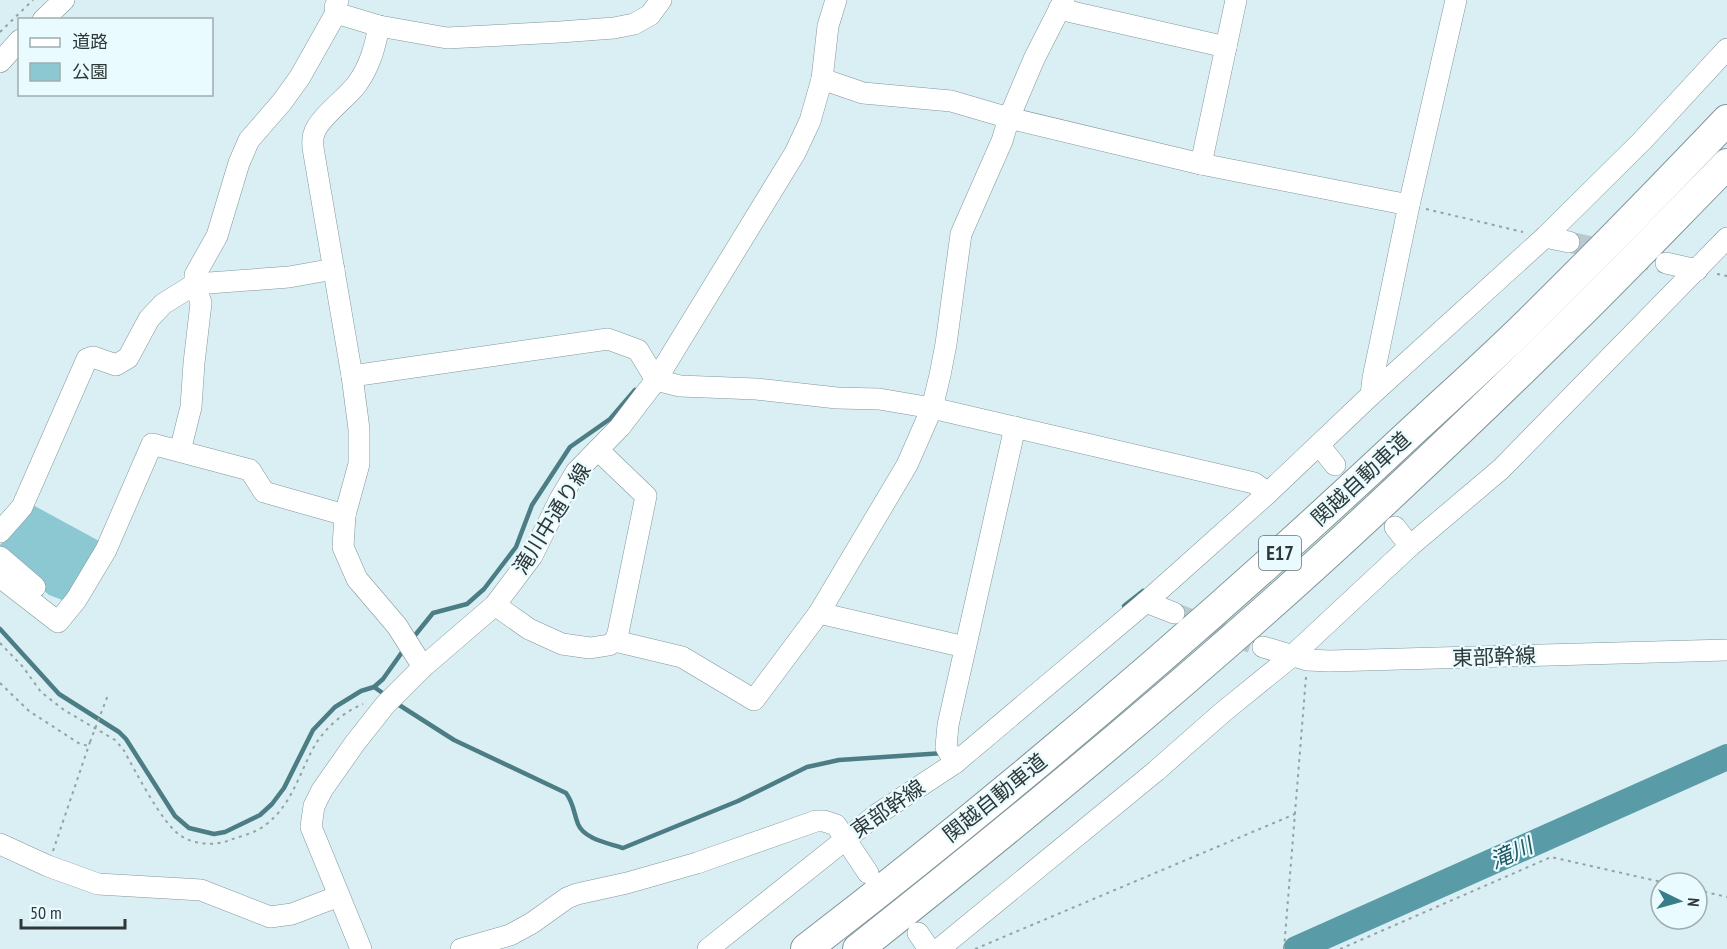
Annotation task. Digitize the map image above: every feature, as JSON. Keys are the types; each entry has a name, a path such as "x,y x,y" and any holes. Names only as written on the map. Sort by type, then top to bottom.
{"highway":[{"name":"関越自動車道","path":"806,949 1070,737 1224,604 1346,494 1534,317 1726,121"},
{"name":"関越自動車道","path":"858,949 971,860 1094,758 1373,512 1554,339 1727,164"}],"street":[{"path":"45,18 64,0"},
{"path":"180,452 190,407 201,303 195,284 195,275 217,236 239,163 249,140 300,77 337,6 379,27 447,38 614,28 634,24 650,15 661,0"},
{"name":"滝川中通り線","path":"361,949 311,827 314,806 322,790 355,743 390,701 423,667 495,605 532,556 576,472 620,427 656,380 795,153 810,121 822,79 828,26 836,0"},
{"path":"1200,164 1236,0"},
{"path":"1371,395 1409,205 1456,0"},
{"path":"615,641 682,657 754,700 819,613 907,465 932,408 946,344 961,234 1002,141 1009,118 1034,59 1061,5 1226,47"},
{"path":"379,27 369,66 357,85 332,110 314,133 313,148 359,429 359,464 345,515 343,546 357,579 397,626 423,667"},
{"path":"0,62 18,42"},
{"name":"東部幹線","path":"461,949 515,932 567,898 577,894 627,883 697,863 807,823 824,821 836,825 845,838 1146,602 1268,493 1371,395 1545,237 1642,141 1727,49"},
{"path":"822,79 863,93 951,101 1009,118 1200,164 1409,205"},
{"path":"1545,237 1569,242"},
{"path":"939,949 1156,771 1223,712 1300,658 1410,546 1501,470 1727,238"},
{"path":"1666,263 1697,270"},
{"path":"0,532 22,507 87,359 93,357 116,365 128,358 149,319 163,304 195,284 289,277 334,269"},
{"path":"352,376 608,339 638,350 656,380 680,386 756,389 837,398 879,399 932,408 1254,483 1268,493"},
{"path":"951,756 948,725 1015,427"},
{"path":"0,577 58,622 76,600 106,550 152,444 250,470 264,492 345,515"},
{"path":"1319,445 1335,465"},
{"path":"495,605 529,629 562,644 590,648 609,645 615,641 646,496 598,450"},
{"path":"1395,527 1410,546"},
{"path":"0,557 65,614"},
{"path":"1146,602 1174,613"},
{"path":"819,613 965,647"},
{"name":"東部幹線","path":"1263,647 1300,658 1330,662 1727,650"},
{"path":"708,949 764,906 845,838 868,873"},
{"path":"0,844 48,866 98,884 201,890 270,917 292,914 339,896"}],"path":[{"path":"0,32 33,0"},
{"path":"1409,205 1545,237"},
{"path":"0,643 23,667 41,692 64,710 115,740 123,749 165,820 181,836 198,843 222,843 262,827 276,816 290,797 316,744 330,727 353,708 373,700 390,701"},
{"path":"1284,949 1295,814 1300,658"},
{"path":"0,683 29,711 80,744 89,745"},
{"path":"48,866 108,695"},
{"path":"975,949 1295,814"},
{"path":"1340,949 1551,857 1649,879"},
{"path":"1709,893 1727,897"}],"green space":[{"path":"31,504 101,542 65,601 49,595 0,552 0,545 26,516"}],"waterway":[{"path":"412,639 433,613 467,604 484,589 516,547 532,505 570,447 610,419 635,390"},
{"path":"1124,606 1143,591"},
{"path":"0,629 59,694 119,732 126,739 175,816 189,828 214,834 225,832 260,815 272,804 284,788 313,730 335,707 361,691 374,687 383,679 405,648"},
{"path":"374,687 387,696"},
{"path":"396,703 454,740 566,793 578,824 585,833 597,840 623,848 738,801 807,767 839,760 944,753"},
{"name":"滝川","path":"1296,949 1727,757"}],"tunnel":[{"path":"1569,242 1666,263"},
{"path":"1174,613 1263,647"}]}
